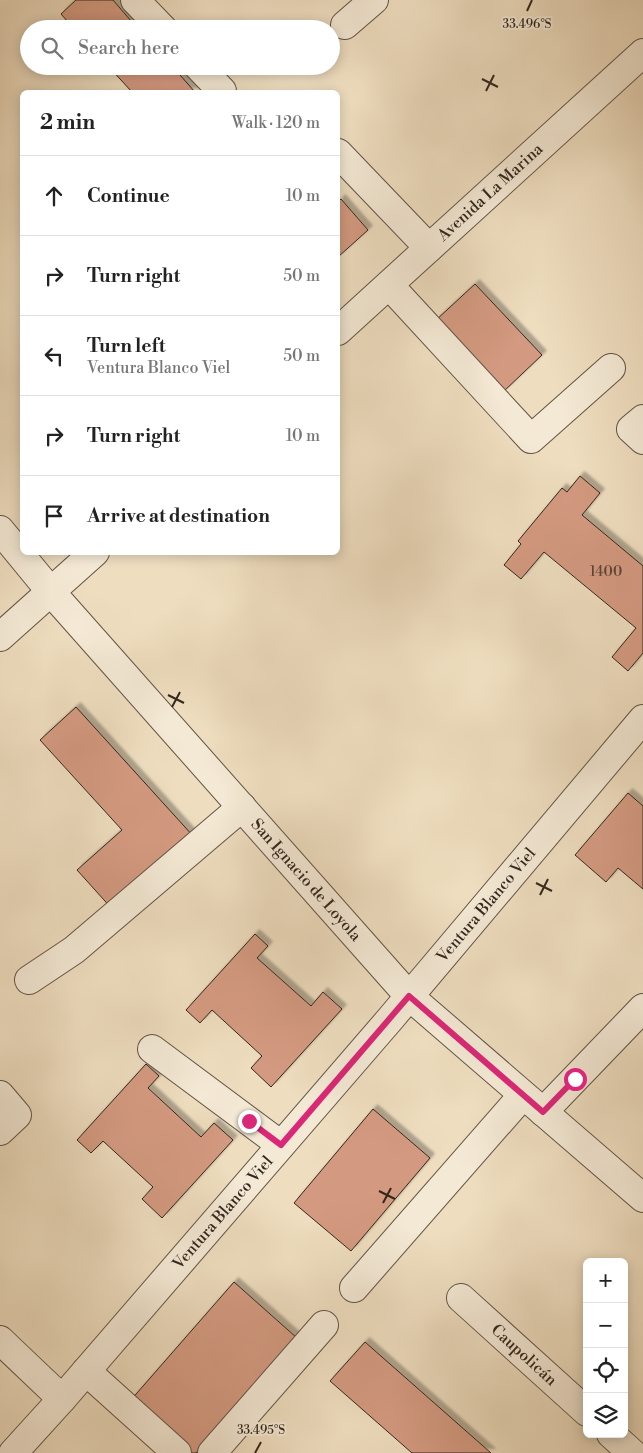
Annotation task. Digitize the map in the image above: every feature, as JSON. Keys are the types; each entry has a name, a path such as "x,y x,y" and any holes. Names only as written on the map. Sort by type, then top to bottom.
{"street":[{"path":"135,0 154,20"},
{"path":"345,25 374,0"},
{"name":"Avenida La Marina","path":"340,330 643,53"},
{"path":"207,75 221,90"},
{"path":"340,155 429,248"},
{"path":"389,284 531,439 611,368"},
{"path":"643,419 631,429 643,440"},
{"name":"San Ignacio de Loyola","path":"0,530 20,554"},
{"name":"San Ignacio de Loyola","path":"21,555 51,592 409,996 643,1198"},
{"path":"0,637 92,555"},
{"name":"Ventura Blanco Viel","path":"13,1453 409,996 643,719"},
{"path":"29,980 74,950 242,807"},
{"path":"354,1288 533,1103 643,1008"},
{"path":"152,1049 281,1145"},
{"path":"0,1095 17,1115 0,1131"},
{"name":"Caupolicán","path":"461,1298 583,1408"},
{"path":"212,1453 324,1325"},
{"path":"0,1340 62,1398"},
{"path":"86,1371 177,1453"},
{"path":"616,1438 632,1453"}],"building":[{"path":"76,0 113,0 130,20 66,20 61,14"},
{"path":"116,75 180,75 193,90 130,90"},
{"path":"340,200 368,230 340,255"},
{"path":"475,284 542,355 503,392 435,321"},
{"path":"580,476 600,493 582,515 643,566 643,653 628,671 612,657 636,628 544,552 521,579 504,565 521,544 518,541 562,488 567,492"},
{"path":"76,707 194,837 113,910 77,870 122,830 40,740"},
{"path":"628,793 643,806 643,889 618,868 606,882 575,855"},
{"path":"255,934 268,946 257,958 311,1006 323,992 342,1009 271,1087 251,1068 262,1056 212,1010 200,1023 186,1010"},
{"path":"146,1064 159,1076 148,1088 201,1137 214,1123 233,1140 162,1218 142,1199 153,1187 103,1141 91,1153 77,1140"},
{"path":"373,1109 430,1158 351,1251 294,1203"},
{"path":"234,1282 297,1338 196,1453 190,1453 130,1401"},
{"path":"365,1342 491,1453 412,1453 330,1381"}],"route":[{"path":"249,1121 281,1145 409,996 543,1112 575,1079"}]}
